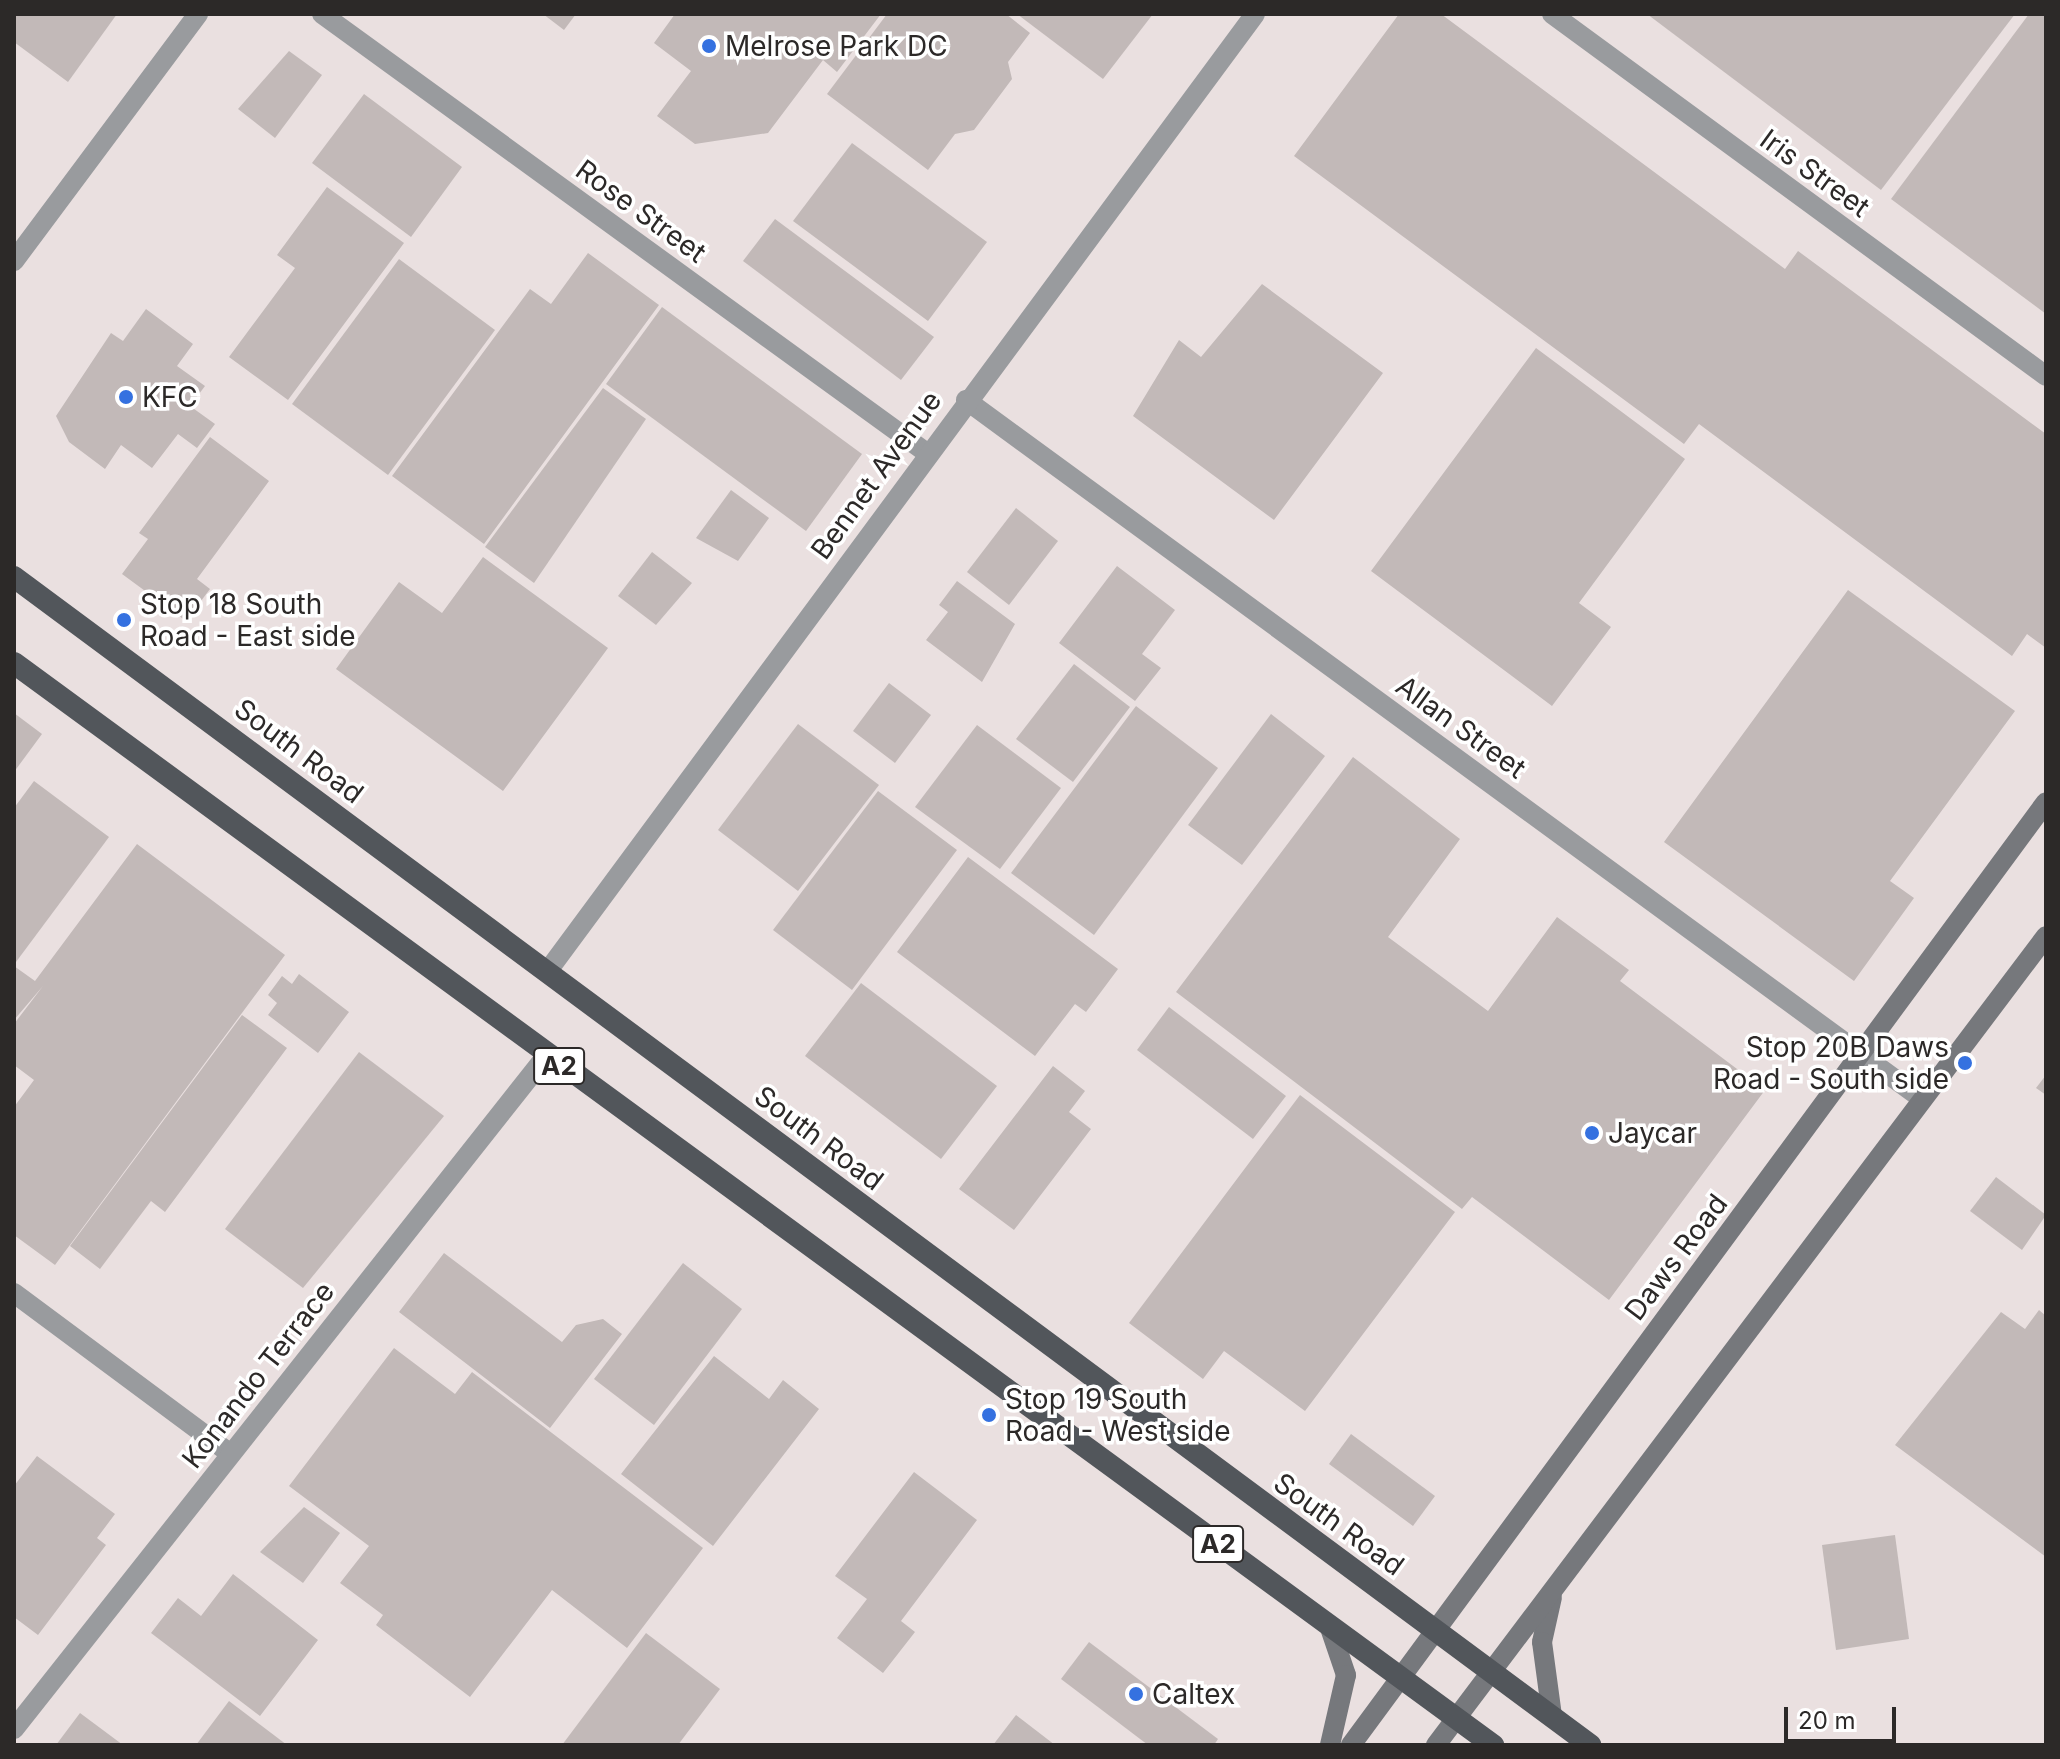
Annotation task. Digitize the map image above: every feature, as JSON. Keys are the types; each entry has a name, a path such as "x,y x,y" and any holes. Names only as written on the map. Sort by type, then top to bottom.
{"highway":[{"name":"South Road","path":"14,577 1590,1745"},
{"name":"A2","path":"14,663 546,1056 1493,1745"}],"main road":[{"name":"Daws Road","path":"1351,1745 2046,802"},
{"path":"1436,1745 2046,936"},
{"path":"1552,1716 1542,1642 1546,1607 1570,1566"},
{"path":"1329,1625 1346,1675 1330,1745"}],"street":[{"path":"14,261 198,14"},
{"name":"Rose Street","path":"322,14 927,453"},
{"name":"Bennet Avenue","path":"547,972 966,400 1255,14"},
{"name":"Iris Street","path":"1552,14 2046,376"},
{"name":"Allan Street","path":"966,400 1922,1099"},
{"name":"Konando Terrace","path":"14,1729 546,1056"},
{"path":"14,1293 231,1454"}],"building":[{"path":"14,14 117,14 68,82 14,42"},
{"path":"543,14 576,14 564,30"},
{"path":"675,14 881,14 837,72 823,60 768,133 695,144 657,116 691,71 654,43"},
{"path":"887,14 1006,14 1030,33 1008,62 1012,79 974,130 955,134 928,170 827,94"},
{"path":"1017,14 1153,14 1103,79"},
{"path":"1399,14 1441,14 1785,269 1798,251 2046,434 2046,648 2027,634 2012,656 1699,424 1684,444 1294,156"},
{"path":"1647,14 2015,14 1881,190"},
{"path":"2029,14 2046,14 2046,314 1891,199"},
{"path":"289,51 322,75 275,138 238,109"},
{"path":"364,94 462,167 411,237 312,163"},
{"path":"852,143 987,242 928,321 793,221"},
{"path":"327,187 404,243 288,400 229,357 295,268 277,255"},
{"path":"775,219 934,337 901,380 743,261"},
{"path":"588,253 659,305 484,544 392,476 530,289 551,304"},
{"path":"399,259 495,330 388,475 292,404"},
{"path":"1262,284 1383,373 1274,520 1133,416 1179,340 1201,357"},
{"path":"662,307 862,454 806,531 606,384"},
{"path":"146,309 193,344 177,366 205,386 190,406 215,424 197,448 178,434 152,468 121,445 105,469 69,442 56,416 111,333 123,341"},
{"path":"1536,348 1685,459 1579,603 1611,627 1552,706 1371,571"},
{"path":"603,388 646,419 534,583 485,547"},
{"path":"210,437 269,481 197,579 210,589 186,621 122,574 148,539 139,533"},
{"path":"731,490 769,518 738,561 696,538"},
{"path":"1016,508 1058,541 1009,605 967,572"},
{"path":"652,552 692,583 656,625 618,596"},
{"path":"483,557 608,648 503,791 336,669 399,582 442,613"},
{"path":"1117,566 1175,610 1142,654 1161,668 1135,701 1059,643"},
{"path":"957,581 1015,624 982,682 926,640 948,612 939,605"},
{"path":"1848,590 2015,711 1890,881 1914,898 1854,981 1664,842"},
{"path":"1074,664 1130,707 1073,782 1016,739"},
{"path":"889,683 931,715 895,763 853,731"},
{"path":"1136,706 1218,768 1094,935 1011,873"},
{"path":"14,713 42,734 14,772"},
{"path":"1271,714 1325,756 1242,865 1188,825"},
{"path":"798,724 879,785 798,891 718,830"},
{"path":"977,725 1061,788 1000,869 915,807"},
{"path":"1353,757 1460,839 1388,937 1488,1011 1557,917 1629,970 1620,981 1765,1090 1609,1300 1472,1197 1462,1209 1176,992"},
{"path":"34,781 109,837 16,962 14,808"},
{"path":"878,791 957,850 852,990 773,930"},
{"path":"137,844 285,955 55,1265 14,1235 14,1107 34,1080 14,1065 14,1024 43,986 14,1020 14,966 35,981"},
{"path":"968,857 1118,969 1086,1012 1075,1004 1035,1056 897,952"},
{"path":"299,974 349,1012 318,1053 268,1015 277,1003 268,995 282,976 292,984"},
{"path":"861,983 997,1086 941,1159 805,1056"},
{"path":"1169,1007 1286,1096 1253,1139 1137,1050"},
{"path":"242,1015 287,1048 165,1212 151,1201 100,1269 70,1246"},
{"path":"359,1052 444,1116 303,1288 225,1229"},
{"path":"1053,1066 1085,1091 1069,1112 1091,1129 1014,1230 959,1189"},
{"path":"2046,1075 2046,1095 2036,1088"},
{"path":"1300,1095 1455,1212 1305,1411 1224,1351 1203,1379 1129,1323"},
{"path":"1996,1177 2046,1215 2022,1250 1970,1211"},
{"path":"444,1253 562,1342 576,1325 603,1319 622,1334 550,1428 399,1312"},
{"path":"683,1263 742,1309 654,1425 594,1379"},
{"path":"2039,1310 2046,1316 2046,1557 1895,1445 2001,1312 2025,1329"},
{"path":"394,1348 455,1394 472,1372 703,1548 627,1648 552,1590 470,1697 376,1625 383,1615 340,1583 369,1546 289,1486"},
{"path":"714,1356 769,1399 783,1380 819,1409 713,1546 621,1474"},
{"path":"1351,1434 1435,1496 1413,1526 1329,1464"},
{"path":"37,1456 115,1514 97,1538 106,1545 38,1635 14,1617 14,1486"},
{"path":"914,1472 977,1520 901,1621 915,1632 883,1673 837,1638 867,1599 835,1576"},
{"path":"304,1507 340,1533 303,1583 260,1552"},
{"path":"1895,1535 1909,1639 1836,1650 1822,1545"},
{"path":"233,1574 318,1640 260,1716 151,1633 178,1598 201,1616"},
{"path":"646,1633 720,1689 678,1745 562,1745"},
{"path":"1089,1642 1218,1739 1214,1745 1148,1745 1061,1679"},
{"path":"229,1701 287,1745 196,1745"},
{"path":"80,1713 123,1745 56,1745"},
{"path":"1016,1715 1055,1745 993,1745"}],"place":[{"name":"Melrose Park DC","path":"709,46"},
{"name":"KFC","path":"126,397"},
{"name":"Stop 18 South Road - East side","path":"124,620"},
{"name":"Stop 20B Daws Road - South side","path":"1965,1063"},
{"name":"Jaycar","path":"1592,1133"},
{"name":"Stop 19 South Road - West side","path":"989,1415"},
{"name":"Caltex","path":"1136,1694"}]}
